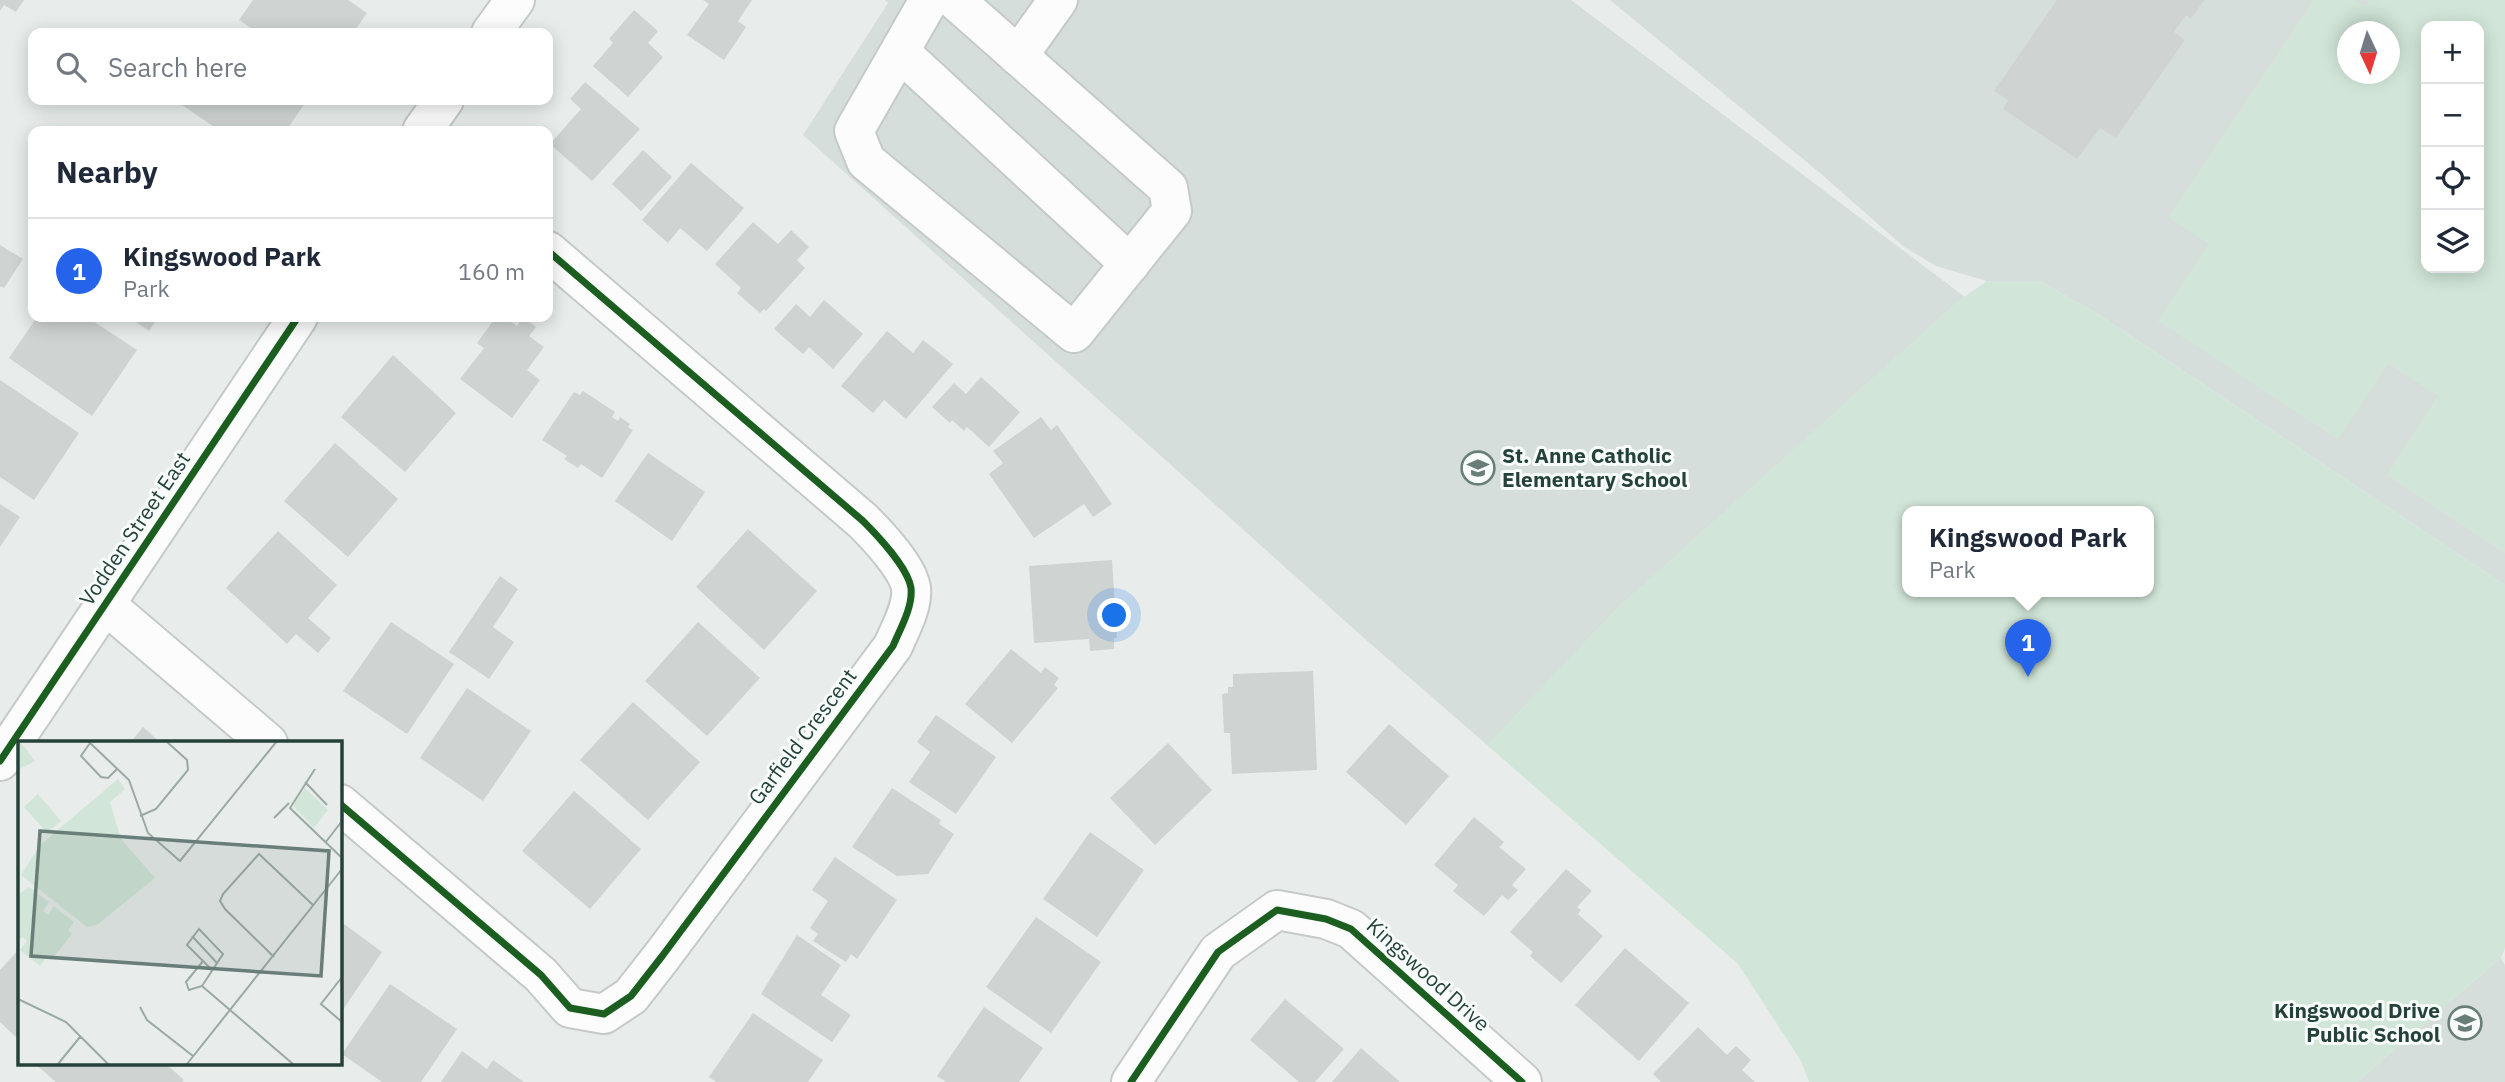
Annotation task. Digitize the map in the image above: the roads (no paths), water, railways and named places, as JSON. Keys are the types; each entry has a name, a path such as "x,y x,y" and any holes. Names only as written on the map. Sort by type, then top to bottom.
{"street":[{"path":"495,28 515,0"},
{"path":"929,0 854,131 866,162 1074,333 1172,211 1168,188 955,0"},
{"path":"1018,56 1058,0"},
{"path":"900,52 1130,264"},
{"path":"426,126 440,105"},
{"name":"Garfield Crescent","path":"341,804 541,975 570,1008 604,1014 631,996 663,955 893,646 907,613 911,587 892,552 863,521 553,255"},
{"name":"Vodden Street East","path":"0,761 295,322"},
{"path":"106,605 266,741"},
{"name":"Kingswood Drive","path":"1130,1082 1218,953 1277,910 1326,919 1351,929 1522,1082"}],"place":[{"name":"St. Anne Catholic Elementary School","path":"1478,468"},
{"name":"Kingswood Park","path":"2028,677"},
{"name":"Kingswood Drive Public School","path":"2465,1023"}]}
